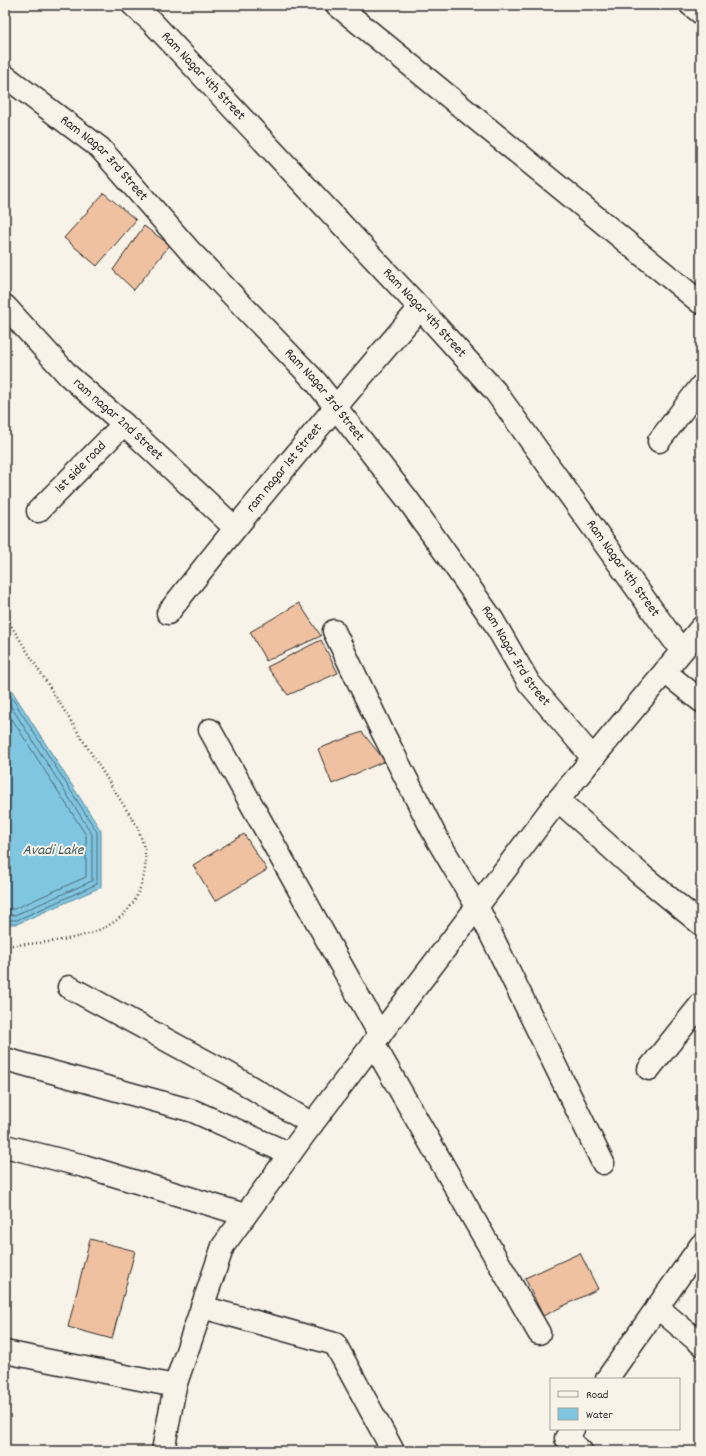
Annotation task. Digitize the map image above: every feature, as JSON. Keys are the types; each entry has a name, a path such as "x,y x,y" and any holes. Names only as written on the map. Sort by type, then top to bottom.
{"street":[{"name":"Ram Nagar 4th Street","path":"134,5 152,22 420,308 495,391 681,650"},
{"path":"337,5 701,303"},
{"path":"691,5 701,13"},
{"name":"Ram Nagar 3rd Street","path":"5,76 100,148 189,250 316,382 408,500 492,619 529,684 592,758"},
{"name":"ram nagar 2nd Street","path":"5,306 69,376 124,424 234,528"},
{"name":"ram nagar 1st Street","path":"168,613 234,528 335,406 420,308"},
{"path":"659,441 701,386"},
{"name":"1st side road","path":"38,511 124,424"},
{"path":"163,1451 175,1386 222,1246 376,1039 558,800 666,672 681,650 701,628"},
{"path":"334,631 383,733 437,839 477,906 604,1163"},
{"path":"666,672 701,701"},
{"path":"210,730 376,1039 539,1333"},
{"path":"558,800 640,873 701,924"},
{"path":"70,987 229,1074 312,1124"},
{"path":"649,1070 701,1004"},
{"path":"5,1058 193,1111 290,1154"},
{"path":"5,1146 84,1166 246,1215"},
{"path":"608,1378 701,1245"},
{"path":"202,1307 335,1344 393,1451"},
{"path":"657,1307 701,1344"},
{"path":"5,1352 175,1386"}],"path":[{"path":"5,616 138,828 146,853 145,875 136,900 121,917 97,932 65,940 5,946"}],"water":[{"name":"Avadi Lake","path":"5,680 101,831 101,887 17,924 5,924"}],"building":[{"path":"104,193 136,220 97,266 64,238"},
{"path":"144,226 170,245 134,290 113,270"},
{"path":"299,603 321,636 266,661 250,632"},
{"path":"321,640 338,673 288,695 267,667"},
{"path":"362,732 385,761 332,784 318,749"},
{"path":"244,834 267,870 215,901 193,865"},
{"path":"90,1239 135,1251 112,1339 68,1327"},
{"path":"580,1253 598,1289 543,1316 525,1278"}]}
